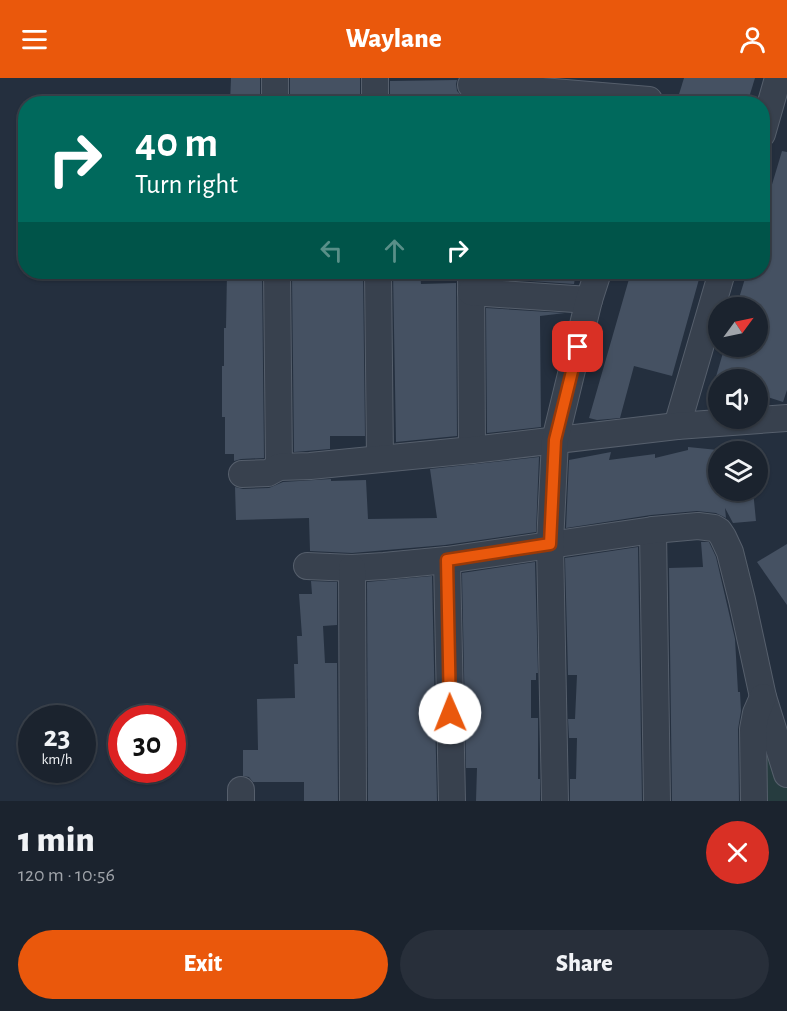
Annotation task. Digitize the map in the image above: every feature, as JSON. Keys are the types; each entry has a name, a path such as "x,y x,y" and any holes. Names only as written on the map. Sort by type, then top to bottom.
{"street":[{"path":"275,78 275,96"},
{"path":"375,78 375,96"},
{"path":"770,106 778,78"},
{"path":"472,89 651,94"},
{"path":"277,279 279,467"},
{"path":"378,279 380,458"},
{"path":"555,801 550,544 555,440 596,279"},
{"path":"677,426 720,279"},
{"path":"472,450 471,282 589,300"},
{"path":"242,474 268,472 279,467 472,450 677,426 787,418"},
{"path":"307,566 352,568 447,560 653,530 698,526 714,528 723,537 730,552 763,697 787,774"},
{"path":"653,530 657,801"},
{"path":"447,560 452,801"},
{"path":"352,568 353,801"},
{"path":"754,801 753,729 756,713 763,697"}],"green space":[{"path":"757,667 787,764 787,801 758,801"}],"building":[{"path":"231,78 260,78 260,96 230,96"},
{"path":"290,78 360,78 360,96 290,96"},
{"path":"684,78 755,78 749,96 678,96"},
{"path":"457,80 457,91 461,96 390,96 390,81"},
{"path":"782,151 787,152 787,390 783,402 768,397 768,369 718,369 722,357 768,357 768,297 739,297 745,279 770,279 770,191"},
{"path":"227,279 262,279 264,458 234,461 234,454 225,454 222,366 224,366 224,328 226,328"},
{"path":"292,279 363,279 365,436 330,436 330,449 294,452"},
{"path":"393,279 421,279 421,284 456,283 457,436 396,442"},
{"path":"501,279 575,279 574,284"},
{"path":"629,279 699,279 672,376 634,366 620,418 597,420 589,418"},
{"path":"486,308 565,313 540,316 541,427 487,433"},
{"path":"688,447 708,449 708,501 754,501 756,521 733,523 725,508 726,518 716,513 697,511 651,515 566,528 569,460 611,452 609,460 655,454 655,458 688,450"},
{"path":"539,457 536,532 445,545 352,553 310,551 309,518 236,520 235,487 269,488 283,482 331,479 331,481 366,480 368,519 437,518 430,469"},
{"path":"701,542 709,542 716,557 735,639 741,711 738,729 739,801 672,801 669,568 703,567"},
{"path":"787,544 787,605 757,562"},
{"path":"638,547 642,801 570,801 570,779 576,779 577,738 569,738 568,719 575,719 577,675 568,675 565,558"},
{"path":"535,562 538,673 536,673 536,680 531,680 531,718 538,718 540,801 476,801 477,768 466,768 462,573"},
{"path":"432,576 437,801 368,801 367,582"},
{"path":"311,581 337,582 337,625 323,626 325,663 337,663 338,801 304,801 304,782 253,782 249,777 243,776 243,750 258,750 257,699 295,698 294,664 298,664 297,636 302,636 299,594 312,594"}],"route":[{"path":"450,713 447,560 550,544 555,440 578,347"}]}
